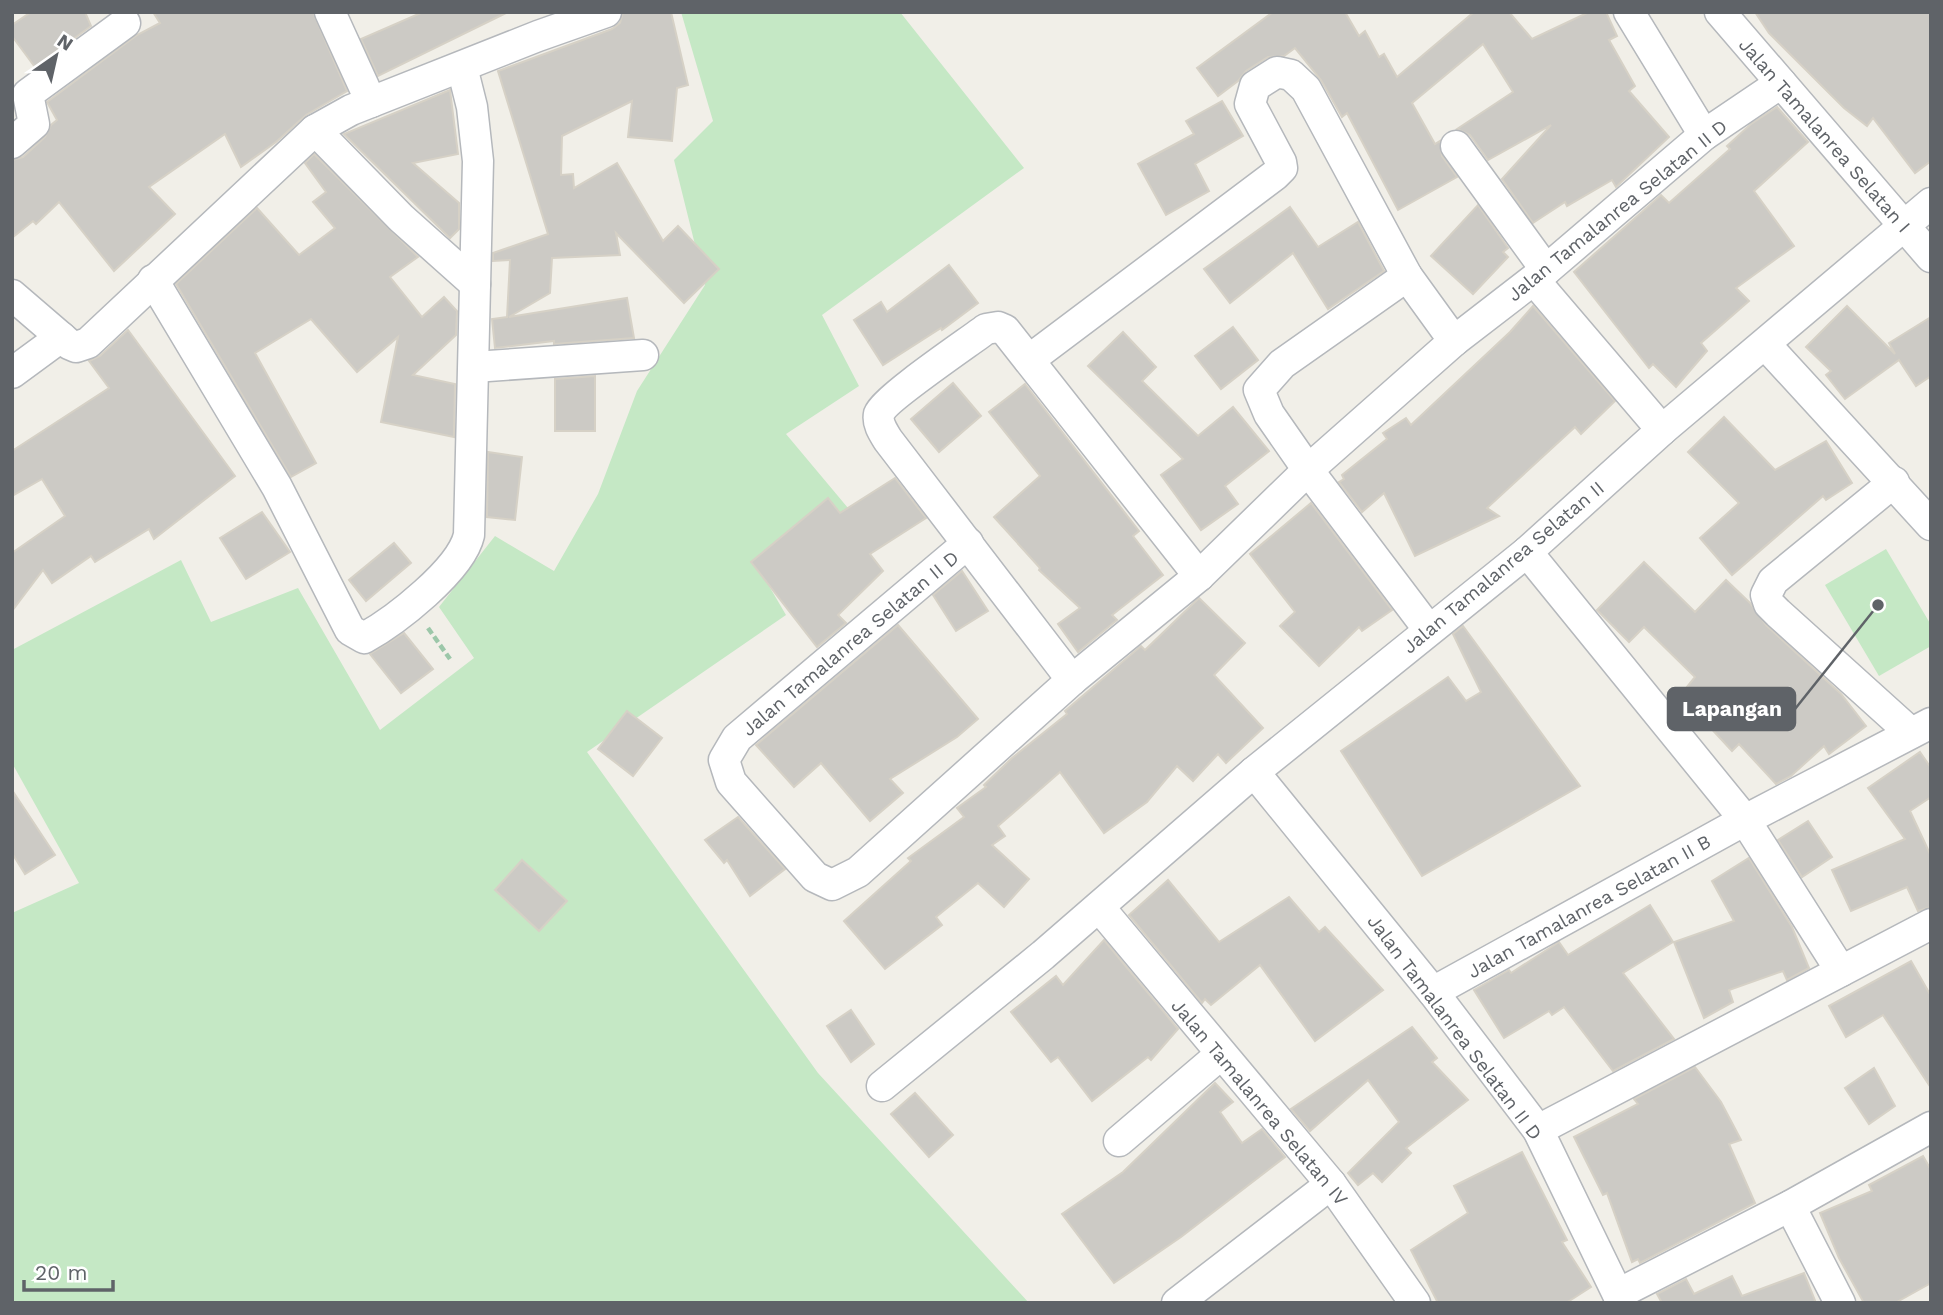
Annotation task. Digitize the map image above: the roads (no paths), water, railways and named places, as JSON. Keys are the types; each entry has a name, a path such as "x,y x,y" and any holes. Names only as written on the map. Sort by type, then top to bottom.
{"street":[{"path":"330,12 371,102"},
{"path":"12,295 61,337 76,346 88,343 315,130 371,102 606,12"},
{"path":"1629,12 1704,135"},
{"name":"Jalan Tamalanrea Selatan I","path":"1720,12 1931,257"},
{"path":"12,142 34,124 28,94 126,16"},
{"path":"153,280 277,487 350,630 364,638 412,604 466,548 474,368 478,161 472,107 462,67"},
{"path":"1029,360 1275,176 1282,168 1250,104 1255,86 1277,72 1291,75 1306,89 1407,276 1454,341"},
{"name":"Jalan Tamalanrea Selatan II D","path":"968,543 737,738 724,760 731,782 815,877 832,885 858,872 1072,680 1199,576 1308,470 1454,341 1540,275 1704,135 1781,83"},
{"path":"315,130 401,218 475,284"},
{"path":"1456,146 1540,275 1662,430"},
{"name":"Jalan Tamalanrea Selatan II","path":"882,1086 1073,929 1254,772 1527,552 1662,430 1931,203"},
{"path":"1407,276 1282,364 1262,384 1261,400 1308,470 1429,630"},
{"name":"Jalan Tamalanrea Selatan II D","path":"1072,680 888,440 879,415 899,394 991,327 998,327 1012,335 1199,576"},
{"path":"12,373 61,337"},
{"path":"1765,344 1931,525"},
{"path":"474,368 643,355"},
{"name":"Jalan Tamalanrea Selatan II B","path":"1433,992 1745,820 1921,728 1779,613 1769,604 1766,595 1767,586 1894,482"},
{"path":"1527,552 1745,820 1841,971"},
{"name":"Jalan Tamalanrea Selatan II D","path":"1254,772 1433,992 1538,1130 1620,1298"},
{"name":"Jalan Tamalanrea Selatan IV","path":"1099,907 1220,1055 1331,1184 1415,1303"},
{"path":"1538,1130 1931,924"},
{"path":"1119,1141 1220,1055"},
{"path":"1620,1298 1929,1134"},
{"path":"1177,1303 1331,1184"},
{"path":"1790,1206 1840,1303"}],"place":[{"name":"Lapangan","path":"1878,605"}]}
